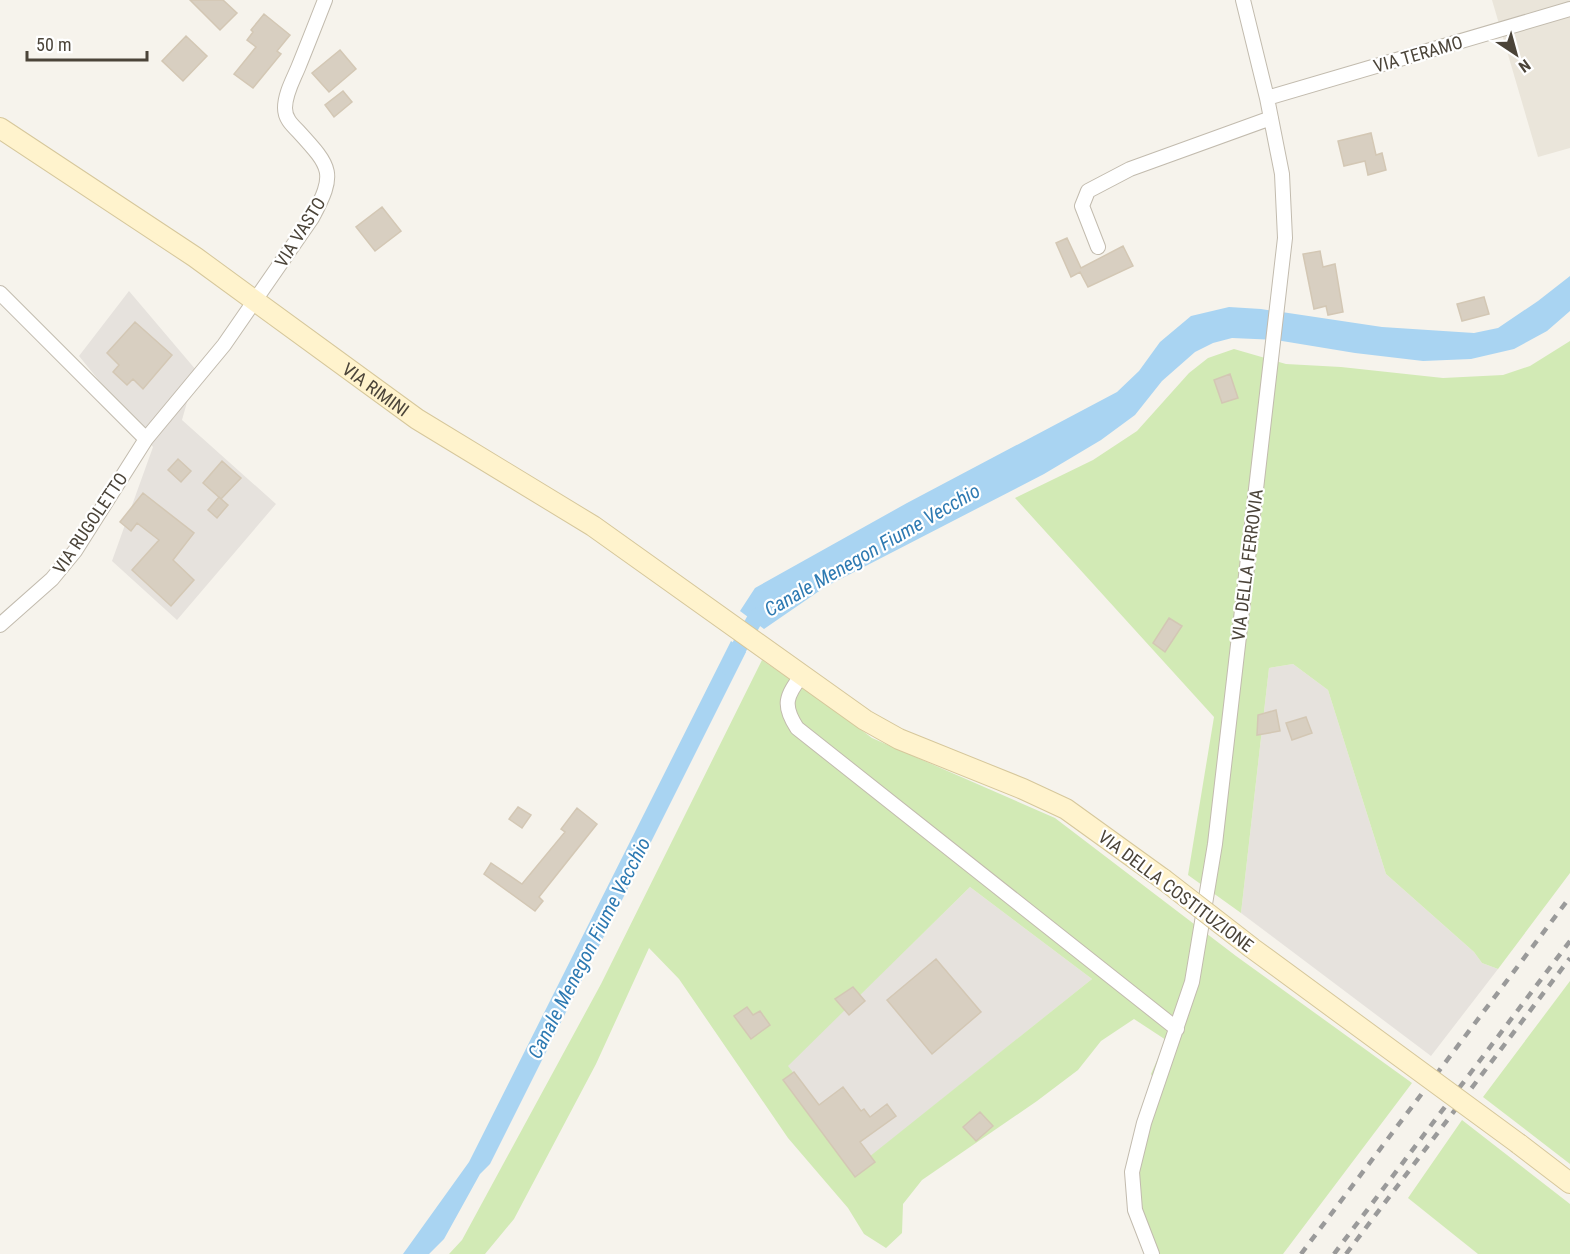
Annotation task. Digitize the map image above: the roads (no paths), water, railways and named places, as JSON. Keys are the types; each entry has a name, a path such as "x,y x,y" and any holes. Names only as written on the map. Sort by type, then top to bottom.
{"main road":[{"name":"VIA RIMINI","path":"0,128 195,257 417,419 593,526 762,646"},
{"name":"VIA DELLA COSTITUZIONE","path":"762,646 865,720 899,739 1023,789 1066,810 1163,879 1261,955 1570,1183"}],"street":[{"name":"VIA VASTO","path":"255,300 312,218 329,182 327,169 321,157 288,120 285,107 289,90 325,0"},
{"name":"VIA DELLA FERROVIA","path":"1152,1254 1135,1210 1132,1172 1144,1123 1192,982 1215,844 1285,238 1282,174 1267,98 1243,0"},
{"name":"VIA TERAMO","path":"1267,98 1570,9"},
{"path":"1098,247 1082,206 1088,191 1130,169 1271,118"},
{"path":"0,293 146,439"},
{"name":"VIA RUGOLETTO","path":"0,625 52,579 75,551 146,439 224,345 255,300"},
{"path":"802,675 788,694 788,706 789,716 803,734 1177,1029"}],"water":[{"path":"1570,276 1570,311 1547,331 1514,349 1471,359 1423,361 1276,340 1232,338 1213,343 1195,352 1162,381 1135,415 1101,440 1044,474 825,587 764,629 740,611 755,588 907,503 1117,392 1139,371 1160,342 1191,316 1229,307 1261,309 1382,327 1474,333 1498,328"},
{"path":"731,641 746,652 490,1164 480,1174 444,1239 429,1254 403,1254 469,1162"}],"waterway":[{"name":"Canale Menegon Fiume Vecchio","path":"728,667 756,617 770,609"}],"railway":[{"path":"1301,1254 1570,897"},
{"path":"1334,1254 1570,941"},
{"path":"1346,1254 1570,958"}]}
